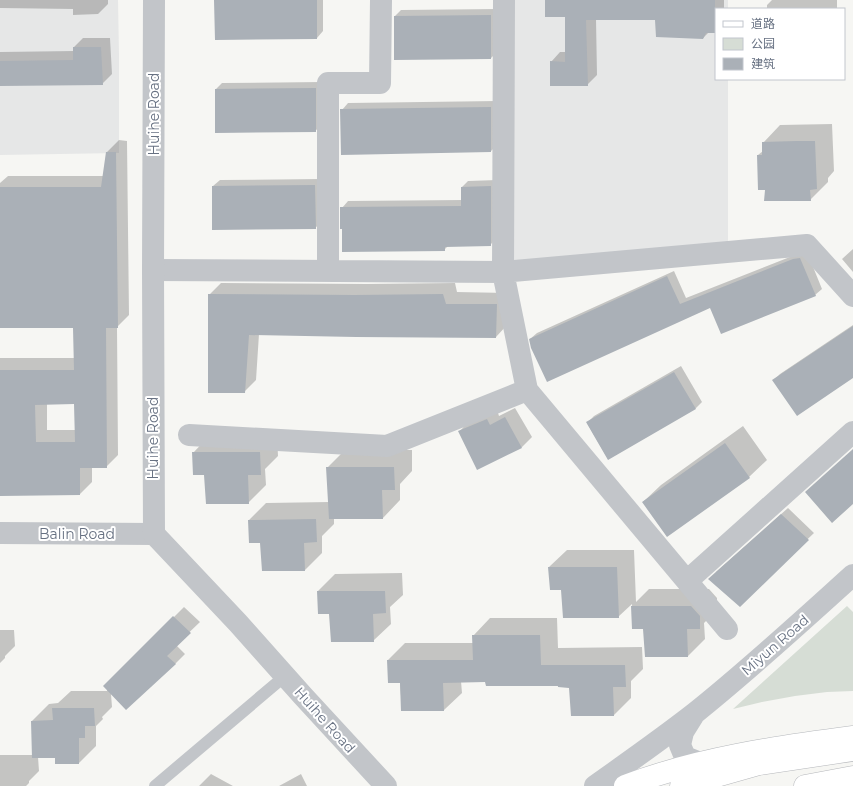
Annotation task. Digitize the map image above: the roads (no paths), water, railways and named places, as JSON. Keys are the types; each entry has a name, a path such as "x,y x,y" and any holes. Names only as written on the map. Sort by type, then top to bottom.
{"main road":[{"path":"625,786 700,763 789,745 853,737"},
{"path":"681,786 759,764 853,750"},
{"path":"805,786 853,777"},
{"path":"848,786 853,785"}],"street":[{"name":"Huihe Road","path":"154,0 154,534 238,623 386,786"},
{"path":"328,271 328,83 380,83 381,0"},
{"path":"504,0 503,272 527,390 727,629"},
{"path":"153,270 503,272 807,245 853,296"},
{"path":"188,435 388,446 527,390"},
{"path":"687,581 853,432"},
{"name":"Balin Road","path":"0,534 154,534"},
{"name":"Miyun Road","path":"595,786 695,713 751,666 853,575"},
{"name":"Miyun Road","path":"695,713 682,732 680,745 685,757 700,763"}],"lane":[{"path":"155,786 285,676"}]}
